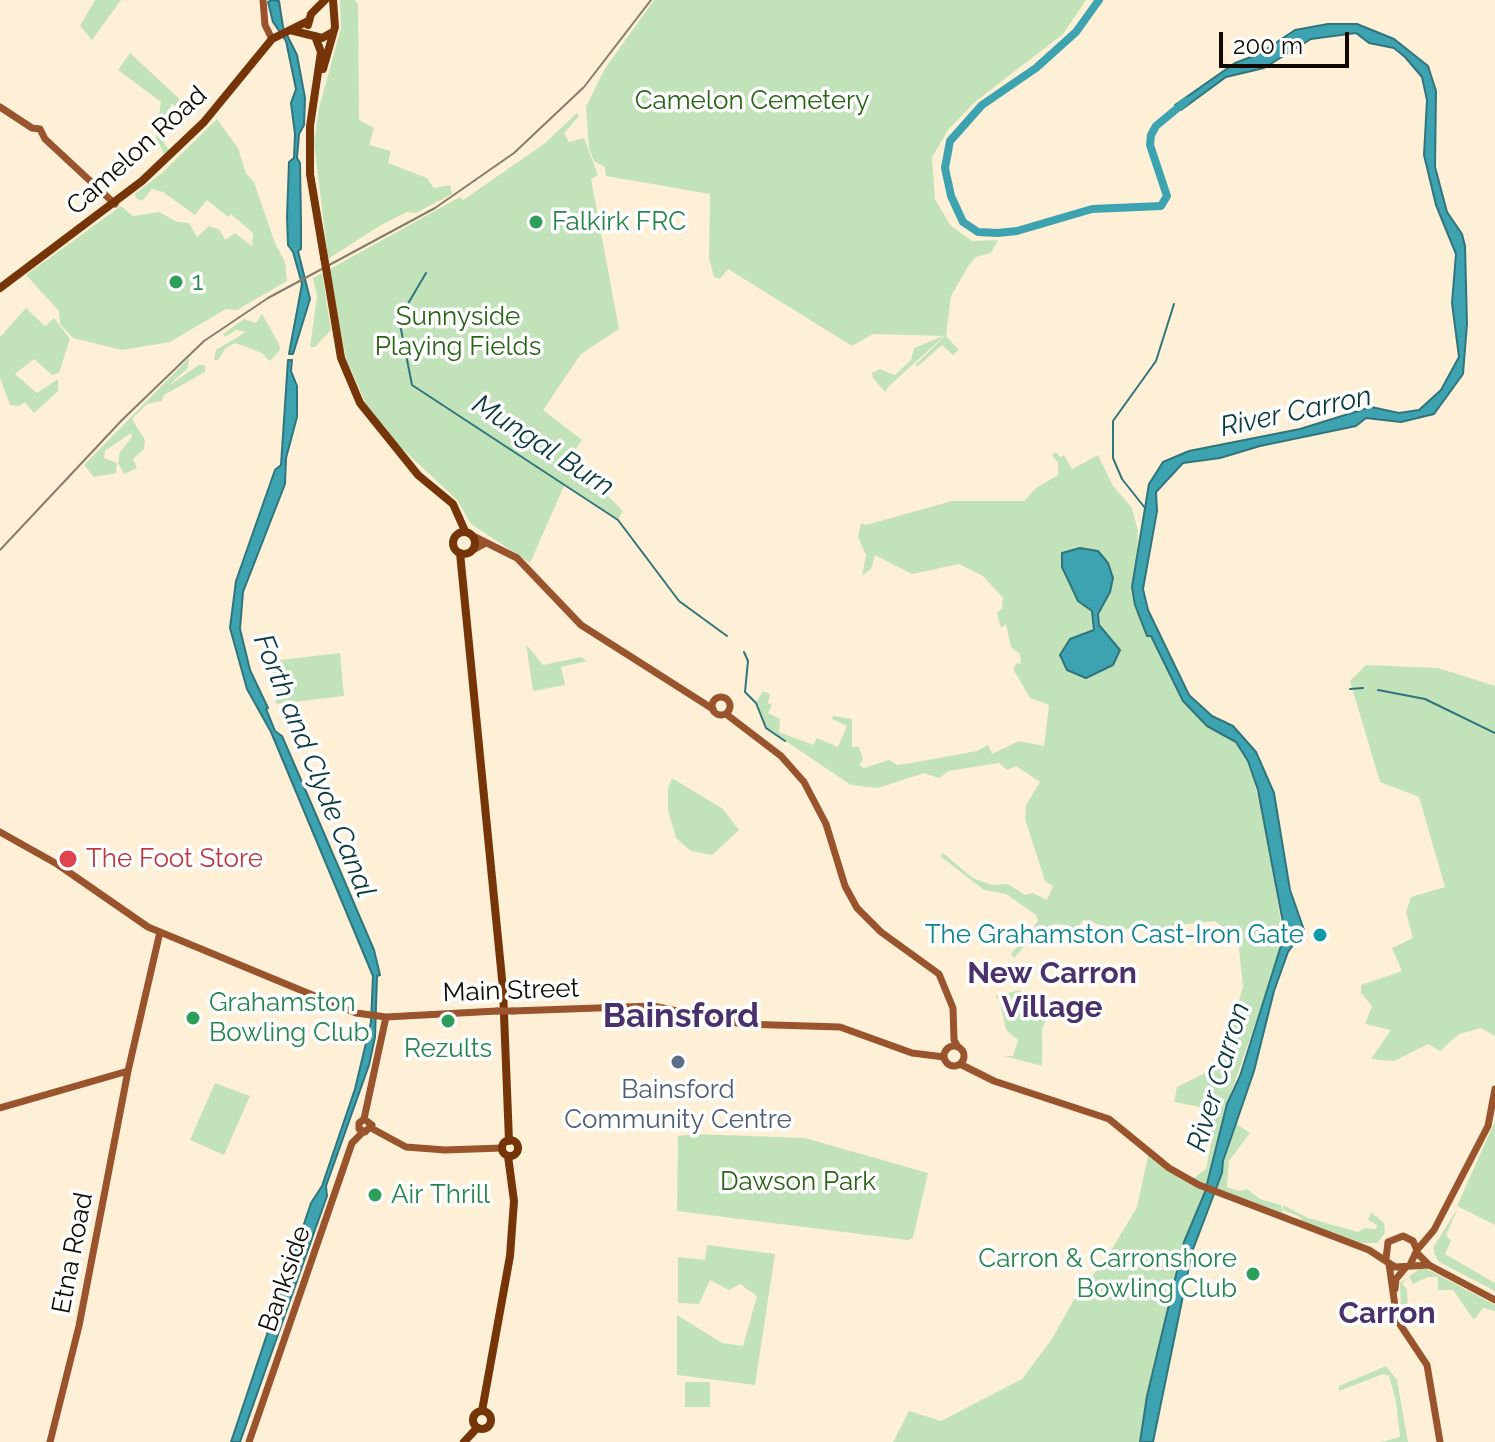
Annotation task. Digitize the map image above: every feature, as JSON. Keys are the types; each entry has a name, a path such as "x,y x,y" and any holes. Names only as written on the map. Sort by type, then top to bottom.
{"main road":[{"path":"263,0 265,25 280,35 313,34 327,37 333,31"},
{"path":"325,0 308,21 321,52 309,148 341,358 360,403 418,475 453,504 465,534 467,552 462,568 503,989 506,1148 514,1201 510,1256 482,1411 474,1416 477,1428"},
{"path":"320,77 333,31 333,0"},
{"path":"319,10 328,11 334,18"},
{"name":"Camelon Road","path":"0,288 115,204 190,138 280,35 308,21"},
{"path":"0,107 32,128 40,129 45,139 115,204"},
{"path":"465,534 517,558 581,625 689,693 718,715 728,712"},
{"path":"465,534 452,543 467,552"},
{"path":"467,552 486,543"},
{"path":"689,693 728,700 728,712 781,756 804,782 826,824 845,886 857,908 881,932 926,963 946,985 953,1008 950,1048 964,1055 983,1074"},
{"path":"713,709 716,699"},
{"name":"Main Street","path":"0,832 160,932 329,1003 373,1016 653,1006 742,1024 840,1027 912,1053 933,1054 950,1048 951,1066 960,1064 1109,1119 1169,1168 1199,1185 1369,1250 1388,1261"},
{"name":"Etna Road","path":"50,1442 79,1326 128,1071 160,932"},
{"path":"386,1017 364,1119 358,1125 406,1147 445,1150 506,1148"},
{"path":"960,1064 964,1055"},
{"path":"0,1108 128,1071"},
{"path":"1394,1307 1395,1283 1424,1239 1434,1230 1488,1126 1495,1089"},
{"name":"Bankside","path":"249,1442 352,1143 367,1130"},
{"path":"1369,1250 1386,1245 1396,1236 1424,1239"},
{"path":"1410,1238 1429,1265 1495,1300"},
{"path":"1386,1245 1399,1326 1427,1365 1440,1442"},
{"path":"1388,1261 1408,1266 1429,1265"},
{"path":"477,1428 484,1429 491,1422 489,1414 482,1411"},
{"path":"464,1442 477,1428"}],"green space":[{"path":"95,0 121,0 92,40 80,26"},
{"path":"340,0 355,0 358,4 359,120 374,128 369,145 391,151 388,163 427,178 434,188 450,185 452,194 416,213 407,212 381,225 328,259 314,142 319,108 341,28"},
{"name":"Camelon Cemetery","path":"654,0 1086,0 1063,34 975,102 948,130 932,158 935,199 950,225 972,241 998,240 991,253 976,257 969,265 951,296 946,336 959,350 953,355 942,345 917,367 915,365 945,336 873,334 852,346 728,269 720,279 714,277 709,258 710,194 606,176 605,167 594,161 589,148 586,107 604,70"},
{"path":"130,53 185,104 185,110 171,104 164,143 169,150 164,154 156,138 161,102 118,70"},
{"name":"Sunnyside Playing Fields","path":"577,113 579,116 564,133 569,142 584,138 598,175 591,179 619,329 581,354 543,410 582,440 570,457 623,511 618,519 565,484 530,563 471,524 457,500 391,438 367,406 346,359 330,269 460,197 463,200 544,144"},
{"path":"217,119 238,148 246,173 254,182 275,243 285,262 287,281 237,310 226,309 170,342 122,350 73,338 60,324 59,311 26,275 121,206 133,216 159,212 177,222 189,223 197,237 209,226 220,230 225,240 235,233 252,246 253,233 231,214 228,217 207,200 195,215 163,192 152,189 142,201 136,198 135,194 163,172"},
{"path":"322,273 331,330 315,347 310,347 317,296 313,278"},
{"path":"26,308 45,326 54,318 70,339 59,373 52,375 34,359 15,374 37,393 58,379 58,391 34,413 25,402 19,406 10,405 0,378 0,337"},
{"path":"262,314 279,344 280,350 272,359 269,361 262,353 235,343 226,348 218,360 214,360 216,350 246,332 236,330 225,337 223,334 244,319 256,323"},
{"path":"943,336 885,392 873,378 872,373 880,369 895,375 911,360 914,348"},
{"path":"189,358 188,368 168,386 199,365 205,365 205,372 164,395 162,401 147,404 132,419 145,440 144,449 133,459 137,468 124,474 118,463 120,452 132,437 131,433 105,451 104,458 117,463 116,473 94,477 84,465"},
{"path":"1056,452 1060,457 1064,455 1072,469 1098,455 1113,486 1132,508 1138,531 1135,605 1147,636 1150,635 1183,701 1207,726 1236,742 1248,761 1265,822 1284,942 1227,1104 1205,1192 1184,1242 1147,1396 1140,1442 893,1442 909,1411 941,1421 1022,1379 1052,1339 1081,1287 1103,1264 1137,1207 1149,1152 1190,1181 1206,1169 1212,1138 1205,1108 1174,1102 1177,1087 1219,1066 1243,987 1238,939 1215,921 1164,927 1155,932 1141,928 1117,929 1083,920 1075,934 1067,925 1054,924 1051,929 1038,932 1014,958 1011,954 1038,921 1036,915 1006,894 984,890 940,856 943,853 973,878 992,885 1008,884 1025,895 1033,893 1047,900 1053,886 1045,881 1025,819 1026,805 1040,782 1016,766 1007,770 999,763 949,771 939,778 924,773 878,788 851,785 766,728 756,703 763,691 770,694 768,703 772,705 768,713 780,719 779,732 813,745 817,738 838,747 847,726 832,719 833,716 852,719 852,747 859,747 863,760 859,765 864,768 889,760 897,765 977,751 988,745 992,754 1019,741 1044,746 1049,705 1030,698 1013,669 1017,663 1021,664 1020,654 1011,647 1006,624 1001,628 997,613 1002,608 1003,598 983,576 959,564 912,574 875,555 871,569 862,576 866,555 858,537 861,523 866,525 952,501 1024,501 1036,488 1058,475 1058,463 1052,455"},
{"path":"526,644 543,665 581,657 587,661 561,667 565,685 533,691"},
{"path":"340,653 344,696 276,704 271,661"},
{"path":"1366,665 1438,668 1495,686 1495,1036 1481,1028 1459,1034 1440,1051 1428,1044 1394,1061 1371,1059 1391,1030 1365,1024 1372,1006 1361,993 1361,985 1402,971 1392,948 1413,938 1406,912 1411,897 1445,887 1419,797 1380,782 1350,681"},
{"path":"672,778 723,809 739,830 712,855 691,851 676,838 668,810 668,788"},
{"path":"1020,990 1028,1008 1046,1020 1042,1030 1042,1066 1004,1056 1013,1056 1018,1040 1006,1030 1000,1001 995,996"},
{"path":"215,1083 250,1096 224,1155 190,1140"},
{"path":"1495,1121 1495,1225 1457,1206"},
{"path":"1235,1123 1250,1133 1229,1161 1227,1187 1238,1191 1247,1189 1260,1199 1281,1205 1283,1213 1289,1216 1217,1188"},
{"name":"Dawson Park","path":"678,1136 805,1138 928,1173 913,1238 908,1240 677,1211"},
{"path":"1283,1205 1308,1218 1358,1232 1365,1228 1376,1229 1377,1225 1368,1220 1371,1212 1384,1223 1385,1233 1377,1243 1358,1243 1302,1222 1300,1217 1283,1210"},
{"path":"1458,1208 1446,1235 1451,1241 1445,1254 1495,1283 1495,1291 1439,1262 1434,1253 1434,1246"},
{"path":"707,1245 775,1254 755,1385 677,1375 677,1315 722,1343 743,1346 757,1296 740,1284 729,1290 710,1280 699,1304 678,1303 678,1257 705,1260"},
{"path":"1419,1269 1427,1269 1495,1305 1495,1311 1483,1308 1474,1320 1453,1290 1438,1290 1438,1277 1428,1277 1413,1284 1409,1276"},
{"path":"1408,1277 1402,1284 1407,1289 1408,1308 1401,1314 1400,1283"},
{"path":"1386,1366 1397,1380 1408,1442 1381,1442 1400,1437 1396,1401 1389,1376 1383,1374 1339,1391 1339,1386"},
{"path":"685,1382 710,1382 710,1407 685,1407"}],"water":[{"path":"279,1 283,27 297,55 305,98 304,125 299,134 297,158 300,163 301,223 301,249 298,251 310,299 293,354 289,354 302,284 288,245 287,217 289,162 294,158 295,134 291,103 296,89 286,41 273,22 268,2"},
{"path":"1328,24 1357,24 1394,39 1428,66 1436,91 1435,167 1447,212 1462,234 1465,246 1467,324 1463,374 1434,414 1401,422 1366,418 1356,426 1260,446 1220,458 1183,463 1156,492 1157,511 1143,589 1148,610 1189,695 1212,716 1233,726 1256,752 1274,793 1290,890 1304,930 1288,952 1274,991 1254,1071 1223,1161 1222,1173 1192,1252 1153,1442 1140,1442 1147,1396 1184,1242 1205,1192 1227,1104 1240,1076 1285,933 1258,790 1248,761 1236,742 1207,726 1183,701 1151,636 1147,636 1135,605 1132,587 1149,484 1163,462 1189,451 1300,429 1371,407 1399,413 1419,410 1441,390 1459,357 1452,303 1456,254 1436,205 1424,155 1427,100 1422,77 1405,57 1394,48 1369,43 1356,33 1311,39 1264,68 1226,77 1181,110 1175,105 1235,63 1259,54 1295,30"},
{"path":"288,360 292,360 291,371 297,386 297,417 286,458 285,484 243,592 240,629 250,670 275,731 282,736 374,950 380,975 377,976 375,1037 369,1065 326,1186 327,1196 240,1442 231,1442 311,1203 322,1186 355,1089 371,1022 373,976 271,732 247,689 230,628 236,581 275,470 281,465"},
{"path":"1080,548 1098,551 1108,563 1113,578 1110,592 1098,614 1099,625 1120,650 1113,665 1086,678 1067,670 1060,655 1070,639 1094,630 1092,611 1078,601 1062,567 1062,553"}],"waterway":[{"name":"River Carron","path":"1099,0 1076,32 1036,68 982,105 950,141 945,168 951,196 963,222 978,232 998,233 1017,231 1092,209 1161,206 1167,196 1150,145 1151,135 1156,126 1186,101"},
{"name":"Mungal Burn","path":"426,273 399,319 412,385 618,520 679,601 727,636"},
{"path":"1145,508 1122,479 1113,458 1113,421 1156,361 1174,304"},
{"name":"Mungal Burn","path":"744,652 748,661 745,692 756,703 766,728 785,741"},
{"path":"1350,689 1363,688"},
{"path":"1378,690 1425,699 1495,733"}],"railway":[{"path":"0,550 122,420 204,341 268,298 435,208 514,153 584,87 651,0"}],"place":[{"name":"Falkirk FRC","path":"536,222"},
{"name":"1","path":"176,282"},
{"name":"The Foot Store","path":"68,859"},
{"name":"The Grahamston Cast-Iron Gate","path":"1320,935"},
{"name":"Grahamston Bowling Club","path":"193,1018"},
{"name":"Rezults","path":"448,1021"},
{"name":"Bainsford Community Centre","path":"678,1062"},
{"name":"Air Thrill","path":"375,1195"},
{"name":"Carron & Carronshore Bowling Club","path":"1253,1274"}],"district":[{"name":"New Carron Village","path":"1052,991"},
{"name":"Bainsford","path":"681,1017"},
{"name":"Carron","path":"1387,1314"}],"water label":[{"name":"Forth and Clyde Canal","path":"314,766"}]}
